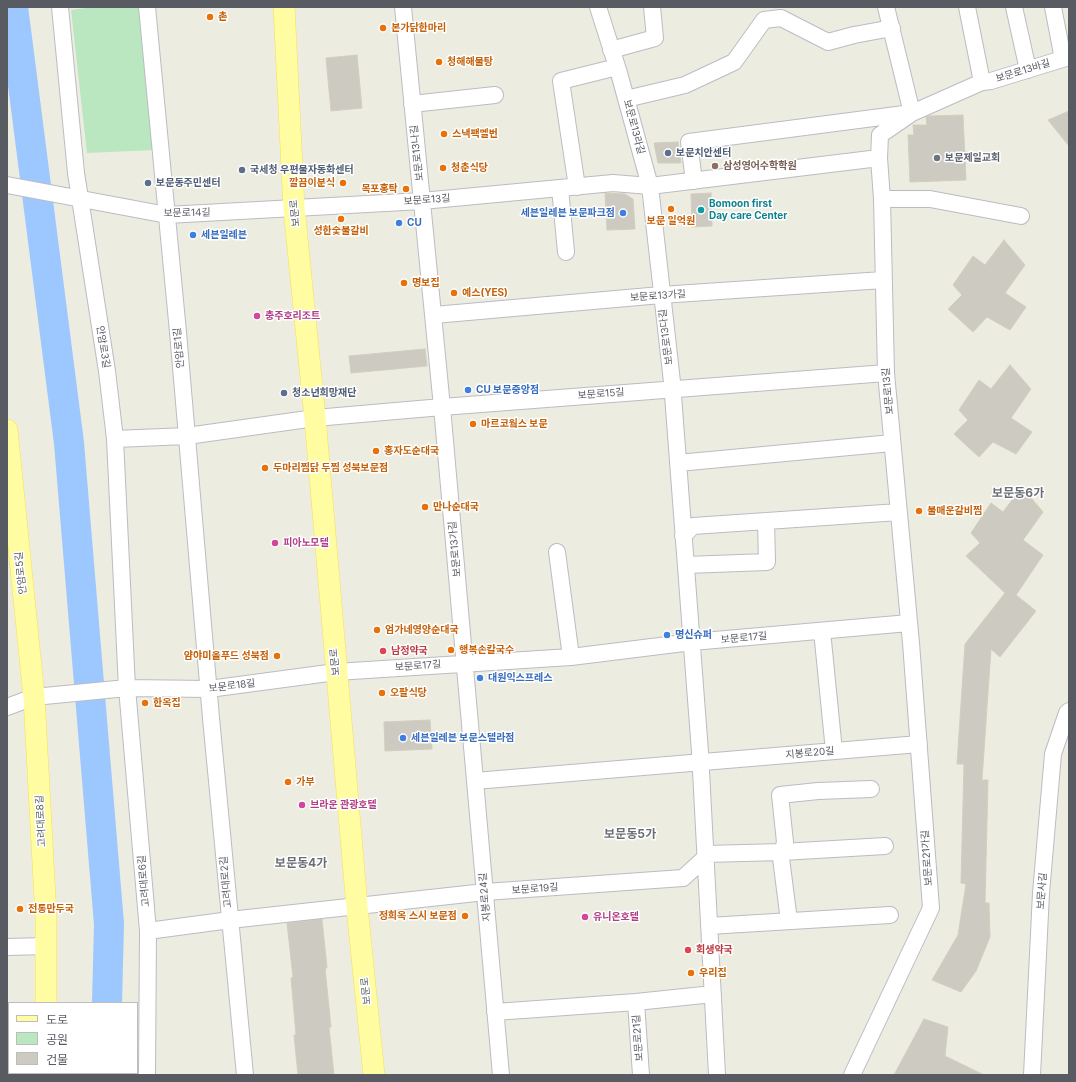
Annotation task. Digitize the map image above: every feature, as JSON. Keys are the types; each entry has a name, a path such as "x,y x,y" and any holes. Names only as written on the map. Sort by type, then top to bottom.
{"main road":[{"name":"보문로","path":"284,7 294,208 315,418 357,907 374,1075"},
{"name":"안암로5길","path":"8,442 34,697"},
{"name":"고려대로8길","path":"34,697 46,917 46,1002"}],"street":[{"name":"안암로3길","path":"60,7 76,173 107,371 115,439 127,688"},
{"name":"안암로1길","path":"148,7 209,689"},
{"name":"보문로13나길","path":"403,7 422,201"},
{"name":"보문로13라길","path":"598,7 617,67 650,186"},
{"path":"611,50 656,38 652,7"},
{"path":"886,7 912,113"},
{"name":"보문로13바길","path":"967,7 982,82 991,81 1066,58"},
{"path":"1014,7 1028,70"},
{"path":"1053,7 1066,58"},
{"path":"626,99 685,85 734,62 764,20 781,18 828,42 854,35 892,28"},
{"path":"577,187 561,81 617,67"},
{"name":"보문로13길","path":"909,623 886,373 882,199 879,158 880,135 912,113 982,82"},
{"path":"412,104 495,95"},
{"name":"보문로13길","path":"694,181 689,142 912,113"},
{"name":"보문로13길","path":"294,208 422,201 612,183 650,186 879,158"},
{"name":"보문로14길","path":"7,186 167,215 294,208"},
{"name":"보문로13다길","path":"650,186 672,389 692,642"},
{"path":"560,188 566,252"},
{"path":"882,199 930,199 1021,216"},
{"name":"보문로13가길","path":"422,201 434,315 465,663"},
{"name":"보문로13가길","path":"434,315 661,296 883,280"},
{"name":"보문로15길","path":"315,418 886,373"},
{"path":"115,439 187,436 315,418"},
{"path":"678,463 892,443"},
{"path":"683,536 693,526 899,512"},
{"path":"686,565 767,562 766,521"},
{"path":"557,552 572,657"},
{"name":"보문로17길","path":"336,672 572,657 692,642 909,623"},
{"name":"보문로21가길","path":"852,1075 931,908 909,623"},
{"path":"822,631 834,751"},
{"path":"692,642 701,762 717,1075"},
{"name":"지봉로24길","path":"465,663 500,1075"},
{"name":"보문로18길","path":"34,697 127,688 209,689 336,672"},
{"name":"고려대로6길","path":"127,688 148,931 147,1075"},
{"name":"고려대로2길","path":"209,689 245,1075"},
{"path":"7,707 34,697"},
{"name":"보문사길","path":"1032,1075 1041,893 1053,754 1069,711"},
{"name":"지봉로20길","path":"701,762 919,744"},
{"path":"475,781 701,762"},
{"path":"789,921 781,858 785,842 780,796 818,791 871,789"},
{"path":"706,856 885,846"},
{"name":"보문로19길","path":"357,907 485,892 683,878 706,856"},
{"path":"148,931 230,920 357,907"},
{"path":"709,926 890,915"},
{"path":"7,947 46,946"},
{"path":"495,1012 636,1002 713,994"},
{"name":"보문로21길","path":"636,1002 641,1075"}],"green space":[{"path":"94,7 139,7 154,150 87,153 71,10"}],"building":[{"path":"357,55 362,108 331,111 326,58"},
{"path":"1069,111 1069,146 1048,120"},
{"name":"보문제일교회","path":"963,115 966,180 910,182 908,135 914,135 913,125 927,125 926,117 928,116"},
{"name":"보문치안센터","path":"678,142 681,163 658,163 654,143"},
{"path":"605,193 625,194 633,199 635,229 607,230"},
{"name":"Bomoon first Day care Center","path":"711,193 712,226 692,227 691,194"},
{"path":"1004,240 1025,265 1005,293 1026,307 1010,330 987,317 973,332 948,309 962,295 953,285 973,256 985,265"},
{"path":"425,349 427,366 351,373 349,356"},
{"path":"1010,365 1031,389 1011,418 1032,432 1016,454 993,442 979,457 954,434 968,420 959,410 979,380 991,389"},
{"path":"1022,487 1043,512 1023,540 1043,555 1016,595 1036,611 1000,657 991,649 982,780 988,780 985,903 989,903 990,937 976,971 961,992 932,980 958,935 966,884 961,883 964,764 957,764 965,644 1005,593 966,556 980,543 971,533 991,503 1003,512"},
{"path":"430,720 432,749 385,751 384,722"},
{"path":"322,919 331,1027 329,1027 334,1075 298,1075 291,978 293,977 287,923"},
{"path":"924,1019 948,1027 945,1056 984,1075 894,1075"}],"waterway":[{"path":"13,7 69,443 109,924 107,1002"}],"place":[{"name":"촌","path":"210,17"},
{"name":"본가닭한마리","path":"383,28"},
{"name":"청해해물탕","path":"439,62"},
{"name":"스낵팩멜번","path":"444,134"},
{"name":"보문치안센터","path":"668,153"},
{"name":"보문제일교회","path":"937,158"},
{"name":"삼성영어수학학원","path":"715,166"},
{"name":"청춘식당","path":"443,168"},
{"name":"국세청 우편물자동화센터","path":"242,170"},
{"name":"보문동주민센터","path":"148,183"},
{"name":"깔끔이분식","path":"343,183"},
{"name":"목포홍탁","path":"406,189"},
{"name":"보문 일억원","path":"671,209"},
{"name":"Bomoon first Day care Center","path":"701,210"},
{"name":"세븐일레븐 보문파크점","path":"623,213"},
{"name":"성한숯불갈비","path":"341,219"},
{"name":"CU","path":"399,223"},
{"name":"세븐일레븐","path":"193,235"},
{"name":"명보집","path":"404,283"},
{"name":"예스(YES)","path":"454,293"},
{"name":"충주호리조트","path":"257,316"},
{"name":"CU 보문중앙점","path":"468,390"},
{"name":"청소년희망재단","path":"284,393"},
{"name":"마르코웤스 보문","path":"473,424"},
{"name":"홍자도순대국","path":"376,451"},
{"name":"두마리찜닭 두찜 성북보문점","path":"265,468"},
{"name":"만나순대국","path":"425,507"},
{"name":"불매운갈비찜","path":"919,511"},
{"name":"피아노모텔","path":"275,543"},
{"name":"엄가네영양순대국","path":"377,630"},
{"name":"명신슈퍼","path":"667,635"},
{"name":"행복손칼국수","path":"451,650"},
{"name":"남정약국","path":"383,651"},
{"name":"얌야미올푸드 성북점","path":"277,656"},
{"name":"대원익스프레스","path":"480,678"},
{"name":"오팔식당","path":"382,693"},
{"name":"한옥집","path":"145,703"},
{"name":"세븐일레븐 보문스텔라점","path":"403,738"},
{"name":"가부","path":"288,782"},
{"name":"브라운 관광호텔","path":"302,805"},
{"name":"전통만두국","path":"20,909"},
{"name":"정희옥 스시 보문점","path":"465,916"},
{"name":"유니온호텔","path":"585,917"},
{"name":"회생약국","path":"688,950"},
{"name":"우리집","path":"691,973"}],"district":[{"name":"보문동6가","path":"1018,493"},
{"name":"보문동5가","path":"630,834"},
{"name":"보문동4가","path":"301,863"}]}
